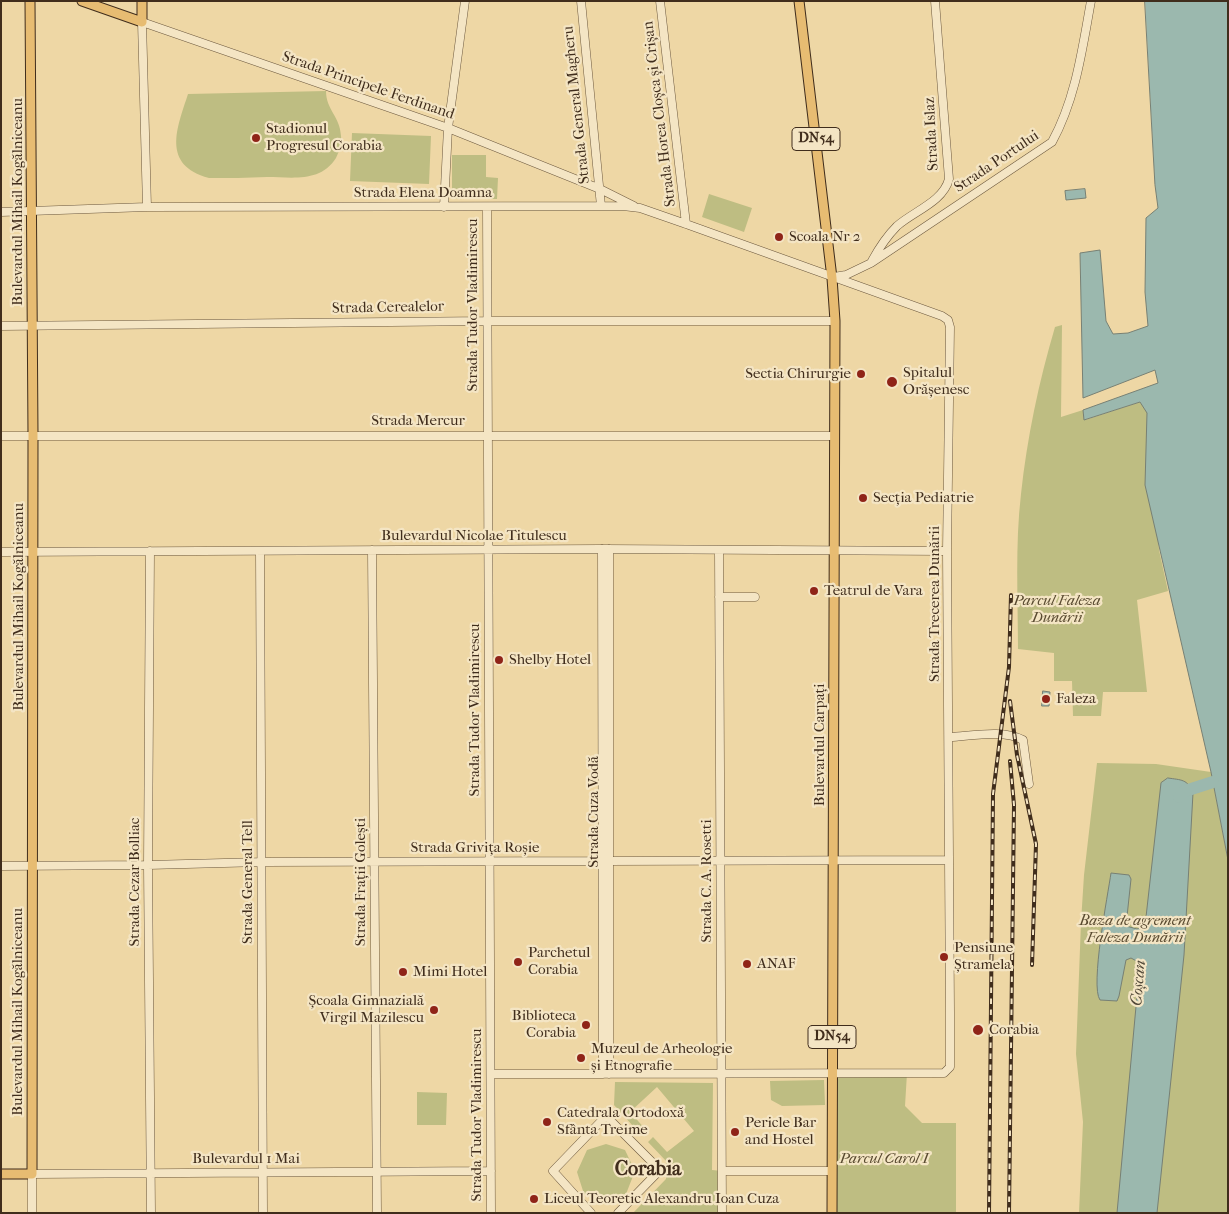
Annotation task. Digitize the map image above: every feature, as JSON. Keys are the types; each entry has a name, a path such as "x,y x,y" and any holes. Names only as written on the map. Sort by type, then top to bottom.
{"main road":[{"name":"Bulevardul Mihail Kogălniceanu","path":"30,1 33,436 32,1174"},
{"name":"Strada Principele Ferdinand","path":"82,1 142,22"},
{"path":"142,1 142,22"},
{"name":"DN54","path":"799,1 832,278"},
{"name":"Bulevardul Carpați","path":"832,278 835,321 832,1213"},
{"name":"Bulevardul 1 Mai","path":"1,1174 32,1174"}],"street":[{"path":"444,207 448,128 465,1"},
{"name":"Strada General Magheru","path":"581,1 601,206"},
{"name":"Strada Horea Cloșca și Crișan","path":"660,1 686,224"},
{"name":"Strada Islaz","path":"871,263 885,238 899,224 942,193 949,179 936,1"},
{"name":"Strada Portului","path":"832,278 846,275 871,263 1052,142 1064,119 1074,88 1091,1"},
{"name":"Strada Principele Ferdinand","path":"142,22 448,128 600,189 640,208"},
{"path":"142,22 147,207"},
{"name":"Strada Elena Doamna","path":"1,212 147,207 601,206 640,208 832,278"},
{"name":"Strada Tudor Vladimirescu","path":"487,207 491,1213"},
{"name":"Strada Trecerea Dunării","path":"832,278 942,316 948,320 950,327 948,551 950,1067 944,1073 832,1074"},
{"name":"Strada Cerealelor","path":"1,326 487,320 835,321"},
{"name":"Strada Mercur","path":"1,436 835,436"},
{"name":"Bulevardul Nicolae Titulescu","path":"1,552 372,550 948,551"},
{"name":"Strada Frații Golești","path":"372,550 377,1213"},
{"name":"Strada Cuza Vodă","path":"606,550 606,1074"},
{"name":"Strada C. A. Rosetti","path":"719,550 722,1213"},
{"name":"Strada Cezar Bolliac","path":"150,551 148,865 151,1213"},
{"name":"Strada General Tell","path":"260,551 264,1213"},
{"path":"719,597 755,597"},
{"path":"950,737 1018,736 1024,740 1028,784"},
{"name":"Strada Grivița Roșie","path":"1,866 374,861 948,860"},
{"path":"491,1074 832,1074"},
{"path":"591,1213 553,1171 606,1116 660,1170 618,1213"},
{"name":"Bulevardul 1 Mai","path":"32,1174 490,1171"},
{"path":"722,1171 832,1171"},
{"name":"Bulevardul Mihail Kogălniceanu","path":"32,1174 32,1213"}],"green space":[{"path":"326,91 328,103 340,129 341,142 336,158 322,172 296,178 209,178 194,172 184,164 178,155 176,144 177,132 188,94"},
{"path":"352,133 431,136 429,184 350,181"},
{"path":"452,155 486,155 486,177 498,178 497,199 452,199"},
{"path":"709,194 752,208 744,232 702,217"},
{"name":"Parcul Faleza Dunării","path":"1062,325 1061,417 1083,410 1085,420 1140,402 1150,415 1159,550 1168,591 1137,600 1147,692 1103,692 1101,716 1073,716 1072,681 1054,681 1054,653 1018,649 1018,533 1024,473 1034,410 1044,368 1055,327"},
{"name":"Baza de agrement Faleza Dunării","path":"1097,763 1156,764 1211,772 1228,860 1228,1213 1079,1213 1083,1122 1076,1054 1081,922 1084,875"},
{"name":"Parcul Carol I","path":"907,1073 905,1106 922,1123 956,1123 956,1213 832,1213 832,1074"},
{"path":"824,1080 825,1105 782,1106 771,1100 770,1081"},
{"path":"615,1082 713,1083 712,1170 722,1171 722,1213 633,1213 666,1179 666,1161 648,1142 653,1137 667,1152 694,1131 657,1087 630,1112 647,1131 642,1136 614,1105"},
{"path":"417,1092 447,1093 446,1125 417,1125"},
{"path":"606,1144 625,1150 635,1171 626,1194 605,1202 584,1194 577,1172 587,1150"}],"water":[{"path":"1145,1 1228,1 1228,860 1211,772 1145,485 1147,413 1140,402 1084,420 1083,410 1158,383 1155,370 1083,398 1080,253 1100,250 1106,321 1113,334 1128,333 1148,326 1145,292 1146,218 1158,208 1155,185"},
{"path":"1085,189 1086,198 1066,200 1065,191"},
{"name":"Faleza","path":"1043,691 1050,692 1049,706 1042,706"},
{"path":"1168,778 1186,783 1193,793 1184,955 1157,1213 1117,1213 1140,963 1131,958 1126,960 1117,1001 1100,1000 1097,991 1098,959 1111,873 1129,875 1131,879 1126,926 1137,929 1145,926 1161,783"}],"waterway":[{"name":"Coșcan","path":"1179,797 1185,791 1213,782"}],"railway":[{"path":"989,1213 993,794 1009,667 1011,595"},
{"path":"1010,701 1017,755 1036,844 1032,965"},
{"path":"1009,1213 1014,805 1010,761"}],"place":[{"name":"Stadionul Progresul Corabia","path":"256,138"},
{"name":"Scoala Nr 2","path":"779,237"},
{"name":"Sectia Chirurgie","path":"861,374"},
{"name":"Spitalul Orășenesc","path":"892,382"},
{"name":"Secția Pediatrie","path":"863,498"},
{"name":"Teatrul de Vara","path":"814,591"},
{"name":"Shelby Hotel","path":"499,660"},
{"name":"Faleza","path":"1046,699"},
{"name":"Pensiune Ștramela","path":"944,957"},
{"name":"Parchetul Corabia","path":"518,962"},
{"name":"ANAF","path":"747,964"},
{"name":"Mimi Hotel","path":"403,972"},
{"name":"Școala Gimnazială Virgil Mazilescu","path":"434,1010"},
{"name":"Biblioteca Corabia","path":"586,1025"},
{"name":"Corabia","path":"978,1030"},
{"name":"Muzeul de Arheologie și Etnografie","path":"581,1058"},
{"name":"Catedrala Ortodoxă Sfânta Treime","path":"547,1122"},
{"name":"Pericle Bar and Hostel","path":"735,1132"},
{"name":"Liceul Teoretic Alexandru Ioan Cuza","path":"534,1199"}],"district":[{"name":"Corabia","path":"648,1170"}]}
